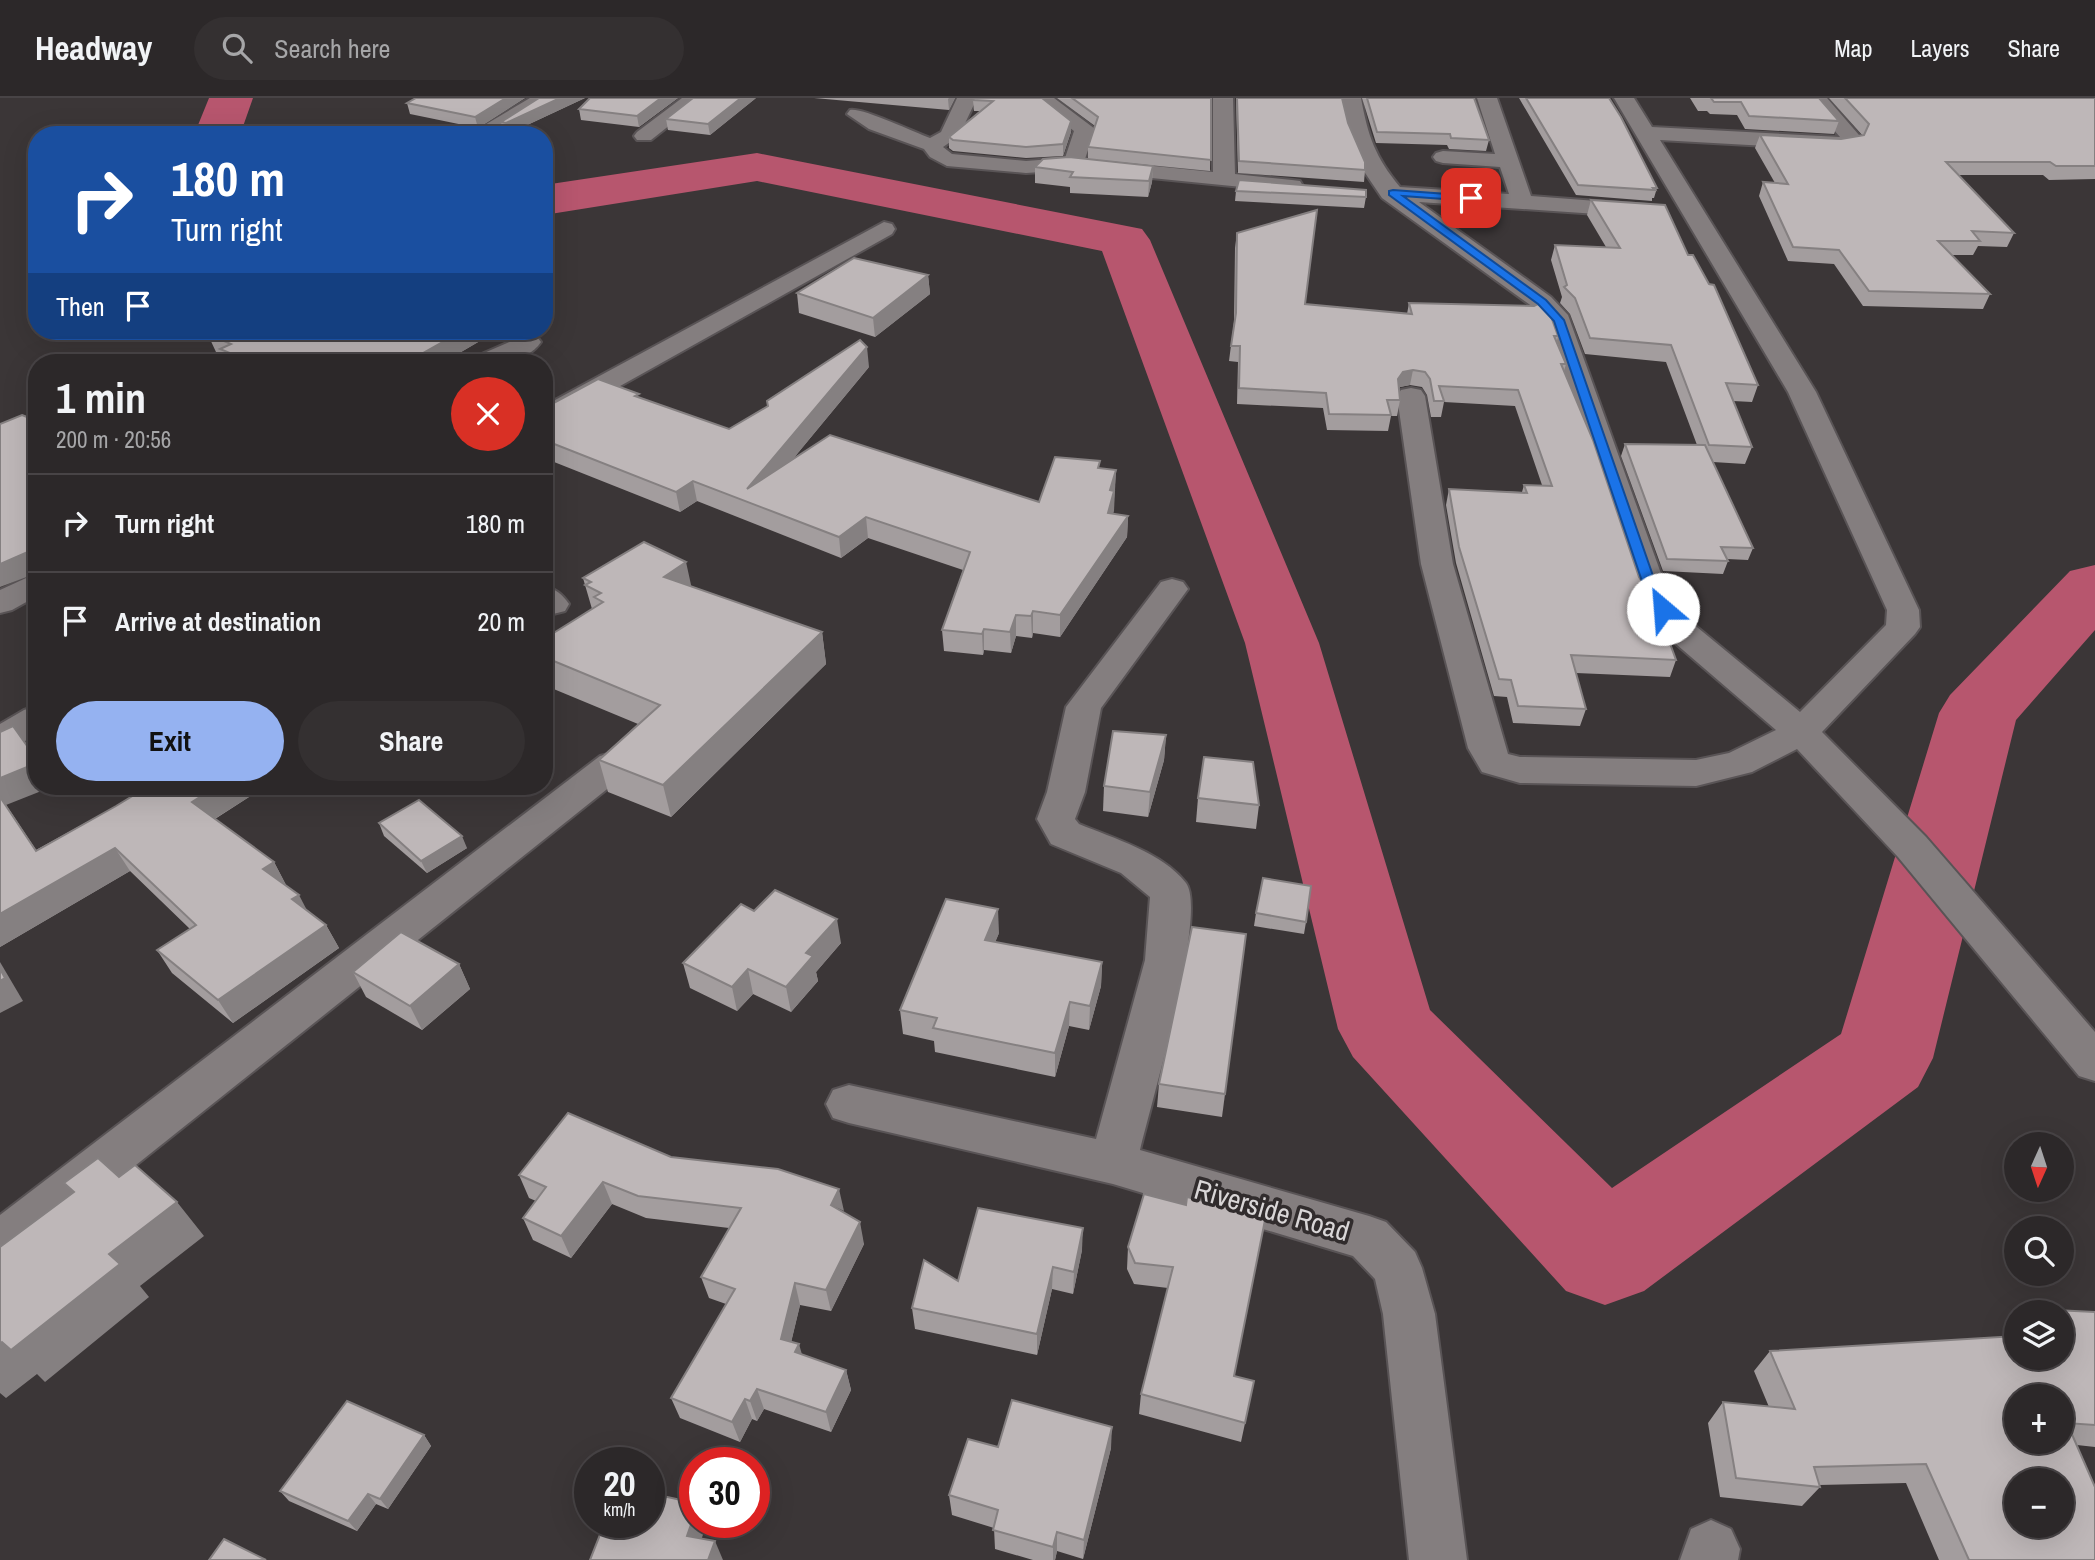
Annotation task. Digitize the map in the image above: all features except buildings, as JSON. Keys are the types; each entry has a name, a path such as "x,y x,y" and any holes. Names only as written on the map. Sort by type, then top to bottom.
{"street":[{"path":"497,126 544,98"},
{"path":"644,136 694,98"},
{"path":"931,145 950,136 967,98"},
{"path":"1041,98 1085,129 1075,159 1070,164"},
{"path":"1223,98 1224,181"},
{"path":"1351,98 1357,134 1380,192 1542,302 1559,320 1653,593 1674,625 1801,732 1912,846 2095,1063"},
{"path":"1487,98 1522,202"},
{"path":"1411,396 1437,564 1486,748 1495,763 1520,770 1642,774 1696,773 1739,763 1801,732 1903,627 1903,610 1802,392 1673,212 1645,133 1624,98"},
{"path":"1645,133 1836,144 1852,142 1816,98"},
{"path":"857,114 876,125 931,145 943,158 956,162 1026,167 1070,164 1315,188"},
{"path":"1443,157 1510,161"},
{"path":"1380,192 1673,212"},
{"path":"553,411 884,229"},
{"path":"503,354 528,342"},
{"path":"0,603 28,588"},
{"path":"1113,1163 1166,960 1171,892 1135,863 1065,834 1056,819 1066,792 1084,707 1172,589"},
{"path":"0,740 28,723"},
{"path":"0,1244 613,765"},
{"name":"Riverside Road","path":"849,1104 1113,1163 1369,1238 1396,1268 1409,1314 1438,1560"}],"waterway":[{"path":"220,126 231,98"},
{"path":"553,199 757,167 1124,240 1282,643 1387,1029 1605,1255 1883,1058 1978,713 2095,586"}],"route":[{"path":"1471,198 1393,193 1542,302 1559,320 1653,593 1663,609"}]}
